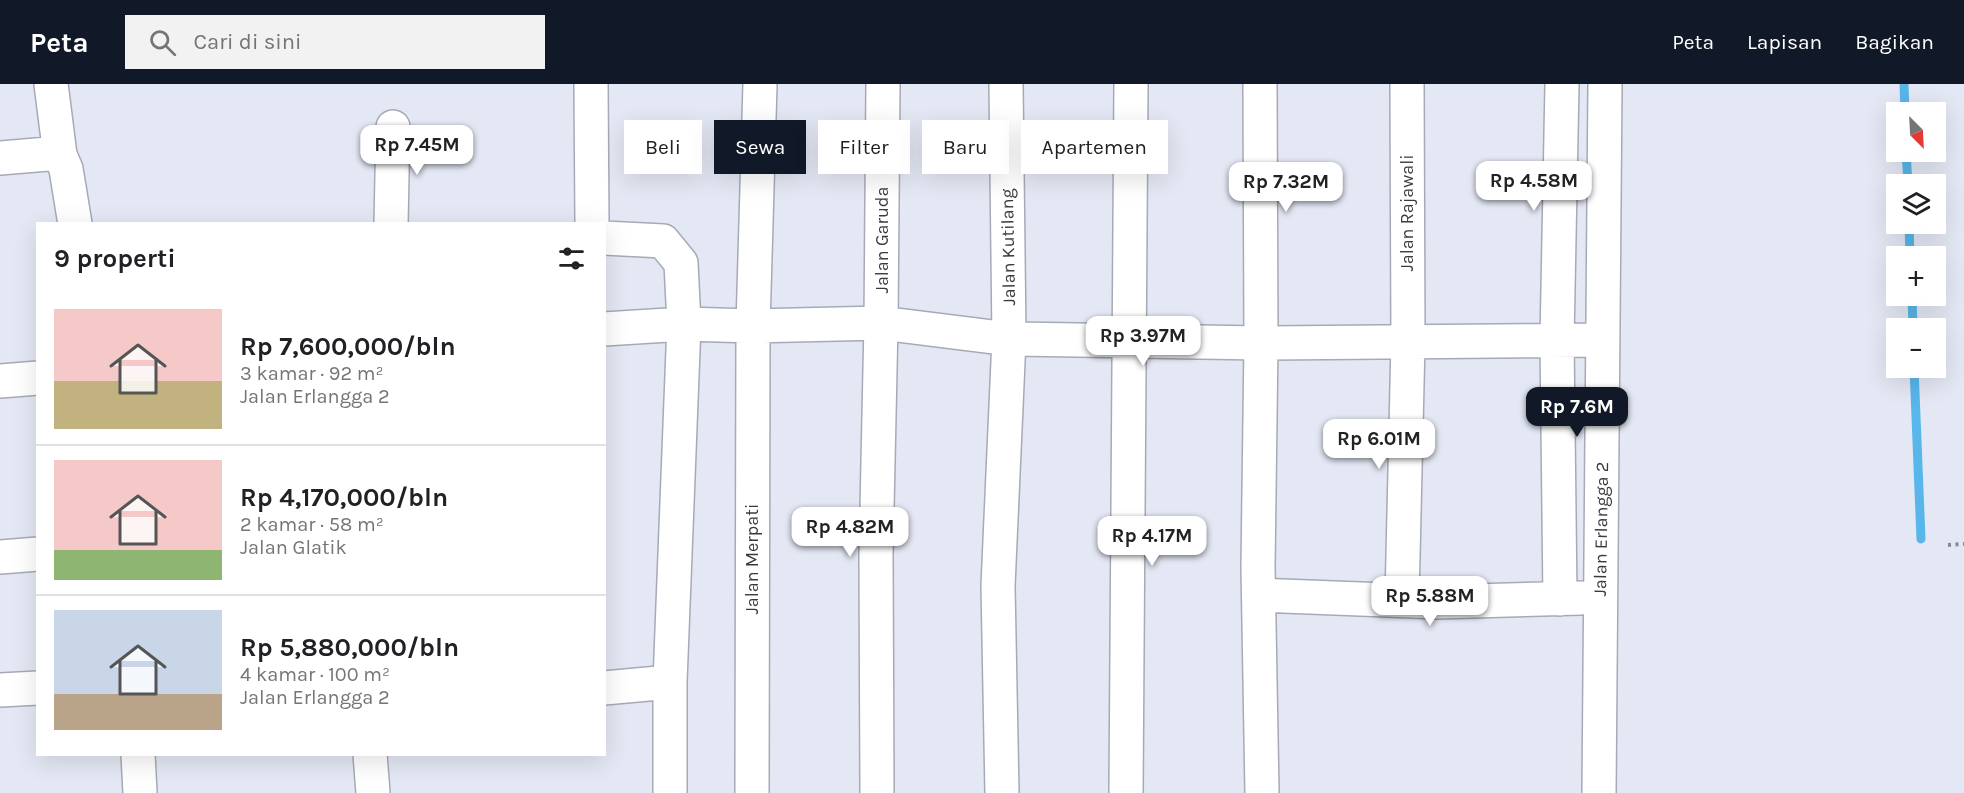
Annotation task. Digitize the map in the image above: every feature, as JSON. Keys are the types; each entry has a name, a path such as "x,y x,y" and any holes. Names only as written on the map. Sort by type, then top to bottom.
{"street":[{"path":"51,84 60,155 66,169 75,222"},
{"path":"591,84 592,222"},
{"name":"Jalan Merpati","path":"752,793 753,326 760,84"},
{"name":"Jalan Garuda","path":"877,793 876,555 883,84"},
{"name":"Jalan Kutilang","path":"1002,793 998,586 1009,339 1006,84"},
{"path":"1126,793 1131,84"},
{"path":"1260,84 1259,595 1262,793"},
{"name":"Jalan Rajawali","path":"1402,599 1408,342 1407,84"},
{"path":"1560,599 1557,340 1562,84"},
{"name":"Jalan Erlangga 2","path":"1599,793 1605,84"},
{"path":"391,222 393,127"},
{"path":"0,158 60,155"},
{"path":"606,238 663,241 681,263 684,324 670,682 670,793"},
{"path":"606,329 684,324 753,326 881,323 1009,339 1261,343 1604,340"},
{"path":"0,381 36,378"},
{"path":"0,557 36,554"},
{"path":"1259,595 1438,602 1600,597"},
{"path":"606,688 670,682"},
{"path":"0,690 36,688"},
{"path":"138,756 140,793"},
{"path":"370,756 373,793"}],"path":[{"path":"1948,545 1964,544"}],"waterway":[{"path":"1904,84 1905,102"},
{"path":"1907,162 1907,174"},
{"path":"1909,234 1910,246"},
{"path":"1912,306 1913,318"},
{"path":"1914,378 1921,539"}]}
